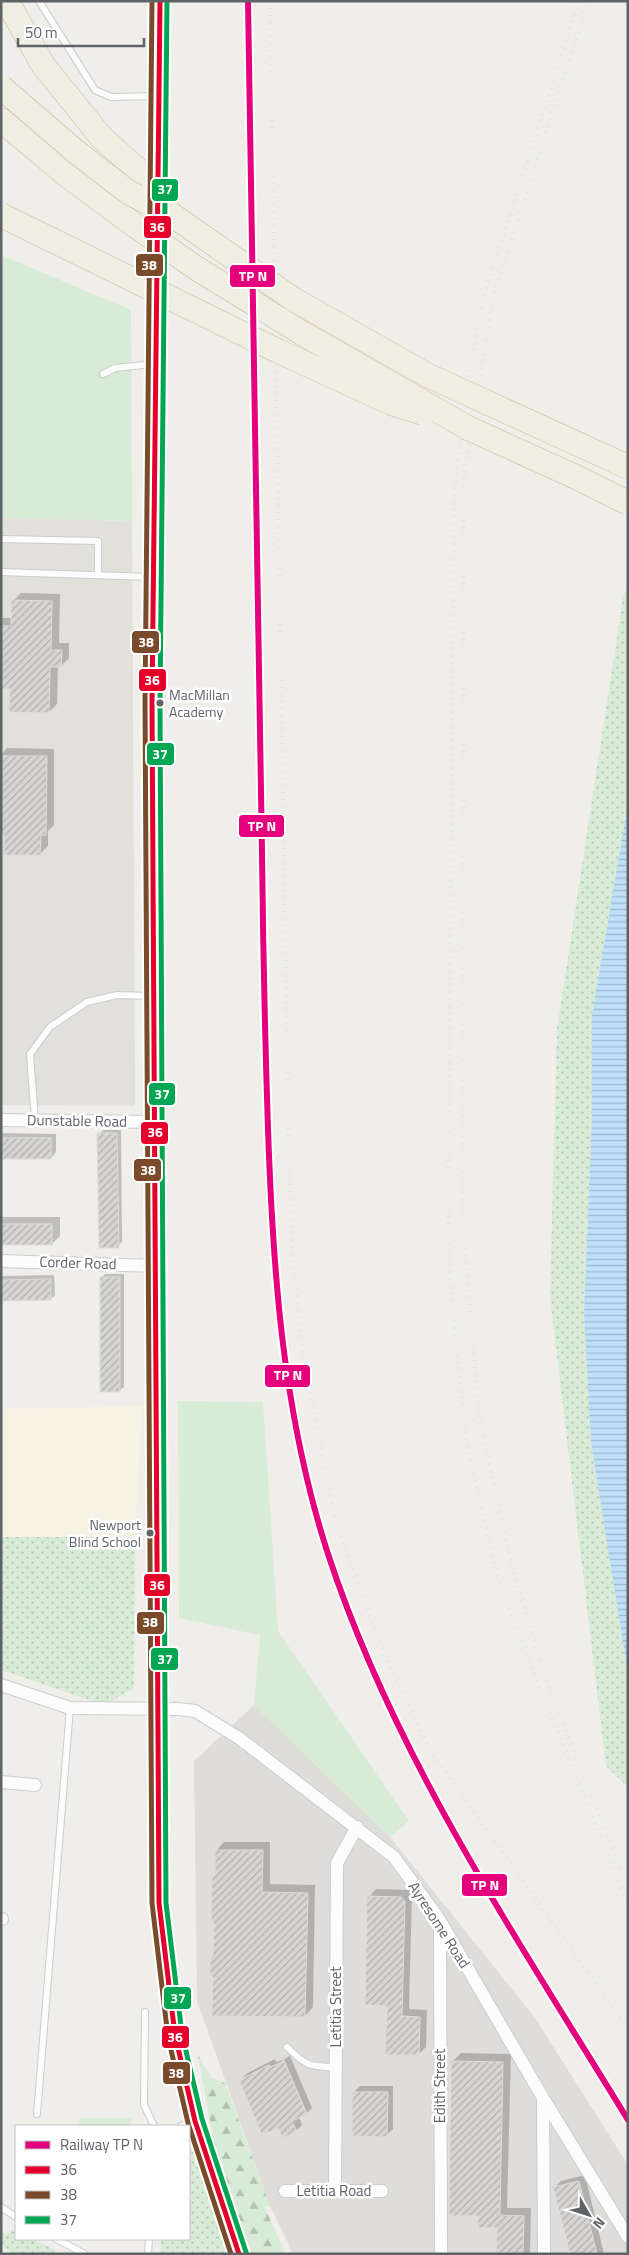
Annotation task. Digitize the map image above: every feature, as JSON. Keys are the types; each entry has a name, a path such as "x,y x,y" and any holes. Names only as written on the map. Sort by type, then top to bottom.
{"highway":[{"path":"7,1 44,65 102,138 154,184 169,213"},
{"path":"1,87 68,145 128,192 169,213 293,299 427,374 628,467"},
{"path":"1,120 69,177 137,227 196,268 302,333 468,428 628,503"},
{"path":"1,215 278,351 391,403 468,428"}],"main road":[{"path":"160,1 153,577 153,1122 156,1266 159,1710 157,1816 159,1903 170,2000 188,2123"},
{"path":"190,2128 239,2254"}],"street":[{"name":"Dunstable Road","path":"1,1120 153,1122"},
{"name":"Corder Road","path":"1,1261 156,1266"},
{"name":"Ayresome Road","path":"1,1685 70,1708 179,1709 195,1711 239,1738 394,1858 440,1919 543,2098 628,2237"},
{"path":"2,1786 35,1785"},
{"name":"Letitia Street","path":"335,2191 337,1863 357,1828"},
{"name":"Edith Street","path":"440,1919 441,2254"},
{"path":"543,2098 544,2254"},
{"name":"Letitia Road","path":"285,2191 382,2191"}],"lane":[{"path":"39,1 95,90 111,97 158,96"},
{"path":"103,374 116,368 155,364"},
{"path":"1,539 98,541 98,575"},
{"path":"1,572 153,577"},
{"path":"35,1121 30,1054 50,1026 87,1002 117,995 154,996"},
{"path":"37,2114 70,1708"},
{"path":"145,2012 144,2105 154,2125"},
{"path":"287,2047 302,2061 314,2067 336,2067"},
{"path":"1,2208 15,2217"},
{"path":"58,2240 85,2254"},
{"path":"148,2254 149,2240"}],"shaded area":[{"name":"MacMillan Academy","path":"1,518 132,521 135,1106 1,1105"},
{"path":"142,1406 135,1537 1,1537 1,1409"},
{"path":"254,1705 390,1837 535,2018 628,2165 628,2254 293,2254 270,2206 197,2001 194,1761"}],"green space":[{"path":"1,255 131,310 132,521 1,518"},
{"path":"628,584 628,803 592,1015 592,1116 584,1312 591,1443 628,1674 628,1787 606,1766 550,1297 557,1029 623,598"},
{"path":"178,1401 263,1402 278,1631 409,1821 390,1837 254,1705 260,1635 179,1618"},
{"path":"1,1537 135,1537 134,1688 104,1705 1,1670"},
{"path":"198,2055 212,2078 225,2083 270,2206 264,2206 286,2254 248,2254 219,2171"},
{"path":"80,2118 132,2118 131,2125 79,2125"},
{"path":"190,2147 197,2155 229,2254 160,2254 161,2240 190,2240"},
{"path":"13,2230 15,2240 36,2240 61,2254 12,2254 1,2244 1,2231 6,2236"}],"water":[{"path":"628,803 628,1674 591,1443 584,1312 592,1116 592,1015"}],"building":[{"path":"11,600 52,601 51,650 62,650 61,667 50,667 49,713 9,712 10,689 1,689 1,626 11,626"},
{"path":"1,756 47,756 46,835 41,835 40,855 4,855 4,835 1,835"},
{"path":"97,1133 117,1133 119,1248 99,1248"},
{"path":"1,1138 51,1138 51,1159 1,1159"},
{"path":"1,1224 52,1224 52,1245 1,1245"},
{"path":"100,1277 120,1277 120,1392 100,1392"},
{"path":"51,1279 51,1300 1,1301 1,1280"},
{"path":"215,1850 263,1850 262,1892 308,1893 305,2017 212,2016 213,1977 210,1975 210,1959 213,1956 214,1923 211,1920"},
{"path":"367,1896 401,1897 405,1901 402,2016 420,2017 419,2055 385,2055 387,2006 365,2005"},
{"path":"284,2061 307,2115 292,2121 297,2132 282,2138 278,2128 262,2135 239,2080 269,2065 270,2067"},
{"path":"451,2061 503,2062 500,2215 524,2216 523,2254 496,2254 497,2228 478,2228 478,2216 449,2216"},
{"path":"352,2092 388,2092 387,2137 352,2136"},
{"path":"579,2181 597,2254 570,2254 553,2187"}],"railway":[{"path":"270,1 289,1166 293,1261 303,1356 335,1520 385,1657 430,1750 628,2029"},
{"path":"579,1 485,292 470,368 454,491 448,1229 454,1330 468,1448 498,1579 542,1694 628,1904"},
{"path":"553,1701 512,1567 479,1414 463,1220 464,473 494,293 589,1"},
{"path":"563,1724 622,1870"}],"transit line":[{"name":"38","path":"152,1 145,702 152,1903 168,2037 189,2125"},
{"name":"36","path":"160,1 152,702 159,1903 175,2035 195,2121 239,2254"},
{"name":"37","path":"167,1 160,702 166,1903 182,2034 202,2119 246,2252"},
{"path":"248,1 263,922 270,1183 277,1291 283,1344 300,1449 328,1554 356,1629 388,1703 423,1775 502,1915 628,2120"},
{"name":"38","path":"190,2129 231,2254"}],"place":[{"name":"MacMillan Academy","path":"160,703"},
{"name":"Newport Blind School","path":"150,1533"}]}
